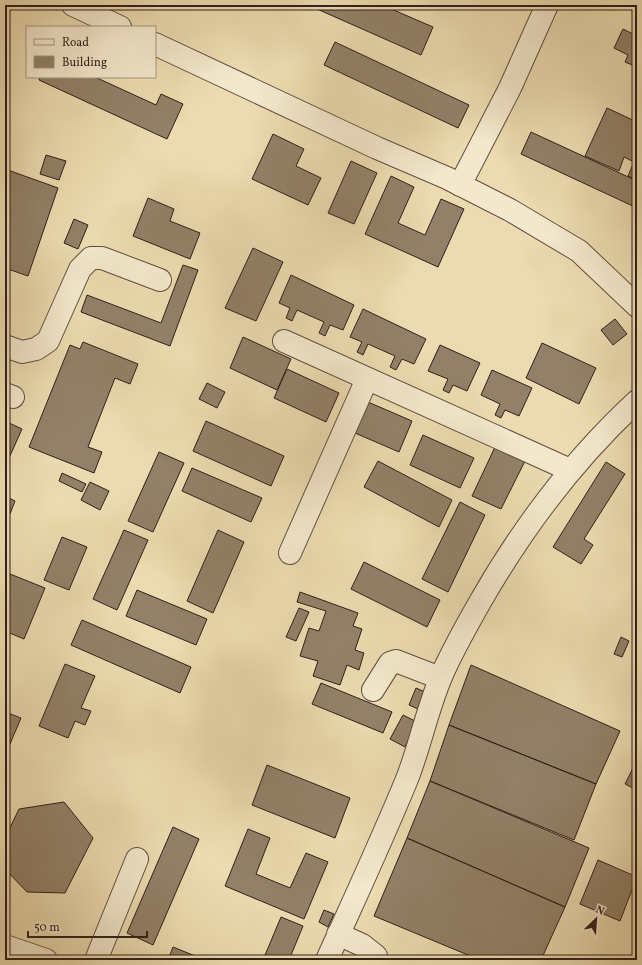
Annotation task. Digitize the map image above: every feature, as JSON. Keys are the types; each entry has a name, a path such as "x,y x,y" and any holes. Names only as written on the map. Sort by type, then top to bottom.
{"street":[{"path":"73,5 118,26"},
{"path":"460,185 510,88 547,5"},
{"path":"156,44 377,148 460,185 510,210 550,232 579,251 637,306"},
{"path":"5,346 22,352 36,349 48,341 80,269 91,258 102,258 160,280"},
{"path":"284,341 570,470"},
{"path":"290,553 367,379"},
{"path":"327,960 407,778 440,678 458,641 507,555 541,507 570,470 617,419 637,401"},
{"path":"373,690 390,663 396,661 440,678"},
{"path":"96,960 137,859"},
{"path":"338,934 362,945 376,956 377,960"},
{"path":"5,946 46,960"}],"building":[{"path":"308,5 382,5 433,27 421,55"},
{"path":"623,29 637,36 637,67 625,62 628,55 614,48"},
{"path":"335,42 469,105 458,128 324,65"},
{"path":"40,78 97,78 156,105 161,94 183,104 167,139 39,80"},
{"path":"607,108 637,122 637,180 628,176 634,162 624,157 619,171 585,156"},
{"path":"531,132 637,181 637,208 521,154"},
{"path":"273,134 304,149 296,166 321,178 308,205 252,179"},
{"path":"46,155 66,161 59,180 40,174"},
{"path":"351,161 377,173 354,224 328,213"},
{"path":"5,169 58,188 28,276 5,268"},
{"path":"391,176 414,187 398,223 425,235 441,199 464,209 438,267 365,234"},
{"path":"148,198 174,209 170,221 200,233 190,259 133,236"},
{"path":"74,219 88,225 78,249 64,243"},
{"path":"253,248 283,262 256,321 225,308"},
{"path":"183,265 198,270 170,346 81,312 87,295 161,323"},
{"path":"291,275 354,305 343,330 330,325 325,336 319,333 324,322 297,310 292,321 286,318 290,308 279,303"},
{"path":"363,309 426,339 414,364 402,359 396,370 390,367 395,356 368,344 363,355 357,352 362,342 350,337"},
{"path":"615,319 627,334 613,345 601,330"},
{"path":"243,337 291,359 277,390 230,368"},
{"path":"83,342 138,364 130,384 115,378 88,447 102,452 94,473 29,447 70,345 80,349"},
{"path":"542,343 596,368 579,404 526,378"},
{"path":"440,345 480,363 467,391 453,385 449,393 443,390 448,379 428,371"},
{"path":"287,369 339,393 326,422 274,398"},
{"path":"492,370 532,388 519,416 505,410 501,418 495,415 500,404 481,395"},
{"path":"207,383 225,392 217,408 199,399"},
{"path":"361,399 412,421 399,452 348,430"},
{"path":"5,421 22,429 9,458 5,456"},
{"path":"206,421 284,456 271,486 193,451"},
{"path":"423,435 474,458 460,488 410,465"},
{"path":"495,447 525,461 501,509 472,496"},
{"path":"159,452 184,463 153,532 128,521"},
{"path":"378,461 452,500 439,527 364,487"},
{"path":"606,462 625,474 584,539 593,545 581,564 553,547"},
{"path":"192,468 262,498 251,522 182,491"},
{"path":"62,473 86,484 82,492 59,481"},
{"path":"90,482 109,491 100,510 81,500"},
{"path":"5,496 15,501 10,514 5,511"},
{"path":"460,502 485,515 448,592 422,579"},
{"path":"124,530 148,540 117,610 93,599"},
{"path":"218,530 244,542 213,613 187,601"},
{"path":"62,537 87,547 69,590 44,580"},
{"path":"364,562 440,600 427,627 351,589"},
{"path":"10,574 45,588 24,639 5,631 5,585"},
{"path":"137,590 207,619 196,645 126,616"},
{"path":"300,592 358,613 353,626 362,629 355,650 364,653 359,670 347,665 340,685 313,676 318,661 300,656 309,628 319,631 326,611 297,602"},
{"path":"299,608 309,612 296,641 286,637"},
{"path":"82,620 191,667 180,693 71,645"},
{"path":"621,637 629,641 622,657 614,654"},
{"path":"65,664 95,676 81,708 91,711 85,725 75,721 68,738 39,726"},
{"path":"471,665 620,731 596,784 449,725"},
{"path":"321,683 392,712 383,733 312,704"},
{"path":"416,688 425,692 418,709 409,705"},
{"path":"5,712 21,718 7,751 5,750"},
{"path":"403,715 417,722 405,747 390,739"},
{"path":"449,725 596,784 574,840 430,781"},
{"path":"637,760 637,790 625,784"},
{"path":"267,765 350,798 335,838 252,805"},
{"path":"430,781 589,848 565,907 407,838"},
{"path":"64,802 93,838 65,893 27,892 5,869 5,838 19,809"},
{"path":"173,827 199,839 153,945 127,933"},
{"path":"248,829 270,838 256,874 290,888 306,853 328,862 304,919 225,886"},
{"path":"407,838 565,907 541,960 480,960 374,916"},
{"path":"598,860 637,877 620,921 580,904"},
{"path":"324,910 334,914 328,927 319,922"},
{"path":"281,917 303,926 289,960 263,960"},
{"path":"173,947 205,960 168,960"}]}
